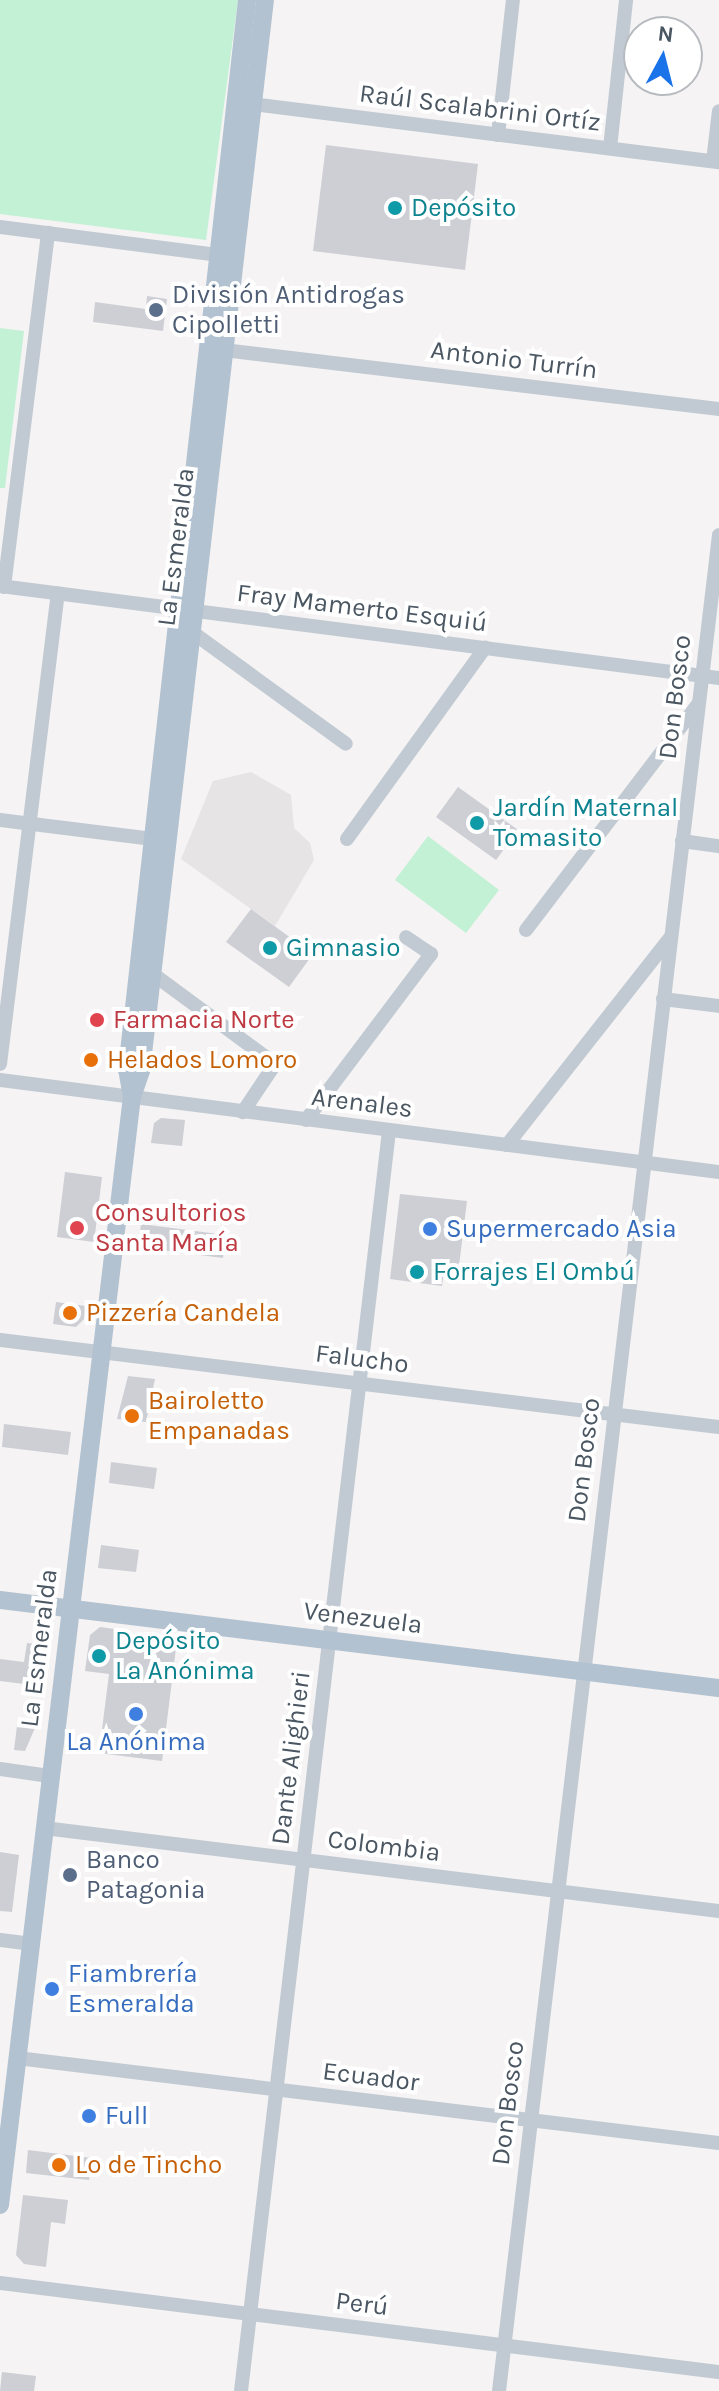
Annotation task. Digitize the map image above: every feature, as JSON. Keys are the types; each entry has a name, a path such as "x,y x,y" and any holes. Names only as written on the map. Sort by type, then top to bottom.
{"main road":[{"name":"La Esmeralda","path":"132,1097 127,1070 153,839 186,610 227,256 244,103 247,0"},
{"name":"La Esmeralda","path":"244,103 265,0"},
{"name":"La Esmeralda","path":"0,2205 5,2120 17,2058 132,1097 141,1071 153,974 192,632 186,610"},
{"name":"Venezuela","path":"0,1600 719,1688"}],"street":[{"path":"498,135 513,0"},
{"path":"610,148 626,0"},
{"name":"Raúl Scalabrini Ortíz","path":"244,103 716,161"},
{"path":"716,161 719,111"},
{"path":"0,227 227,256"},
{"path":"2,586 48,233"},
{"name":"Antonio Turrín","path":"216,349 719,409"},
{"name":"Don Bosco","path":"499,2391 719,535"},
{"name":"Fray Mamerto Esquiú","path":"2,586 719,678"},
{"path":"0,1064 58,594"},
{"path":"192,632 346,744"},
{"path":"347,839 485,648"},
{"path":"526,930 699,703"},
{"path":"0,820 153,839"},
{"path":"682,841 719,846"},
{"path":"306,1120 431,954 406,937"},
{"path":"507,1145 670,938"},
{"path":"153,974 275,1064 243,1112"},
{"path":"663,999 719,1006"},
{"name":"Arenales","path":"0,1080 719,1172"},
{"name":"Dante Alighieri","path":"241,2391 389,1131"},
{"name":"Falucho","path":"0,1340 719,1427"},
{"path":"0,1769 50,1776"},
{"name":"Colombia","path":"44,1828 719,1911"},
{"path":"0,1940 31,1944"},
{"name":"Ecuador","path":"17,2058 719,2143"},
{"name":"Perú","path":"0,2283 719,2372"}],"shaded area":[{"path":"251,772 291,795 294,828 310,843 314,860 275,926 181,859 213,781"}],"green space":[{"path":"0,0 238,0 206,240 0,214"},
{"path":"0,328 24,331 5,488 0,488"},
{"path":"428,836 499,890 466,933 395,880"}],"building":[{"name":"Depósito","path":"326,145 478,164 465,270 313,251"},
{"path":"147,296 167,299 163,331 93,322 95,302 146,309"},
{"name":"Jardín Maternal Tomasito","path":"458,787 518,830 496,860 436,817"},
{"name":"Gimnasio","path":"251,909 313,954 289,987 226,942"},
{"path":"161,1118 185,1120 182,1146 151,1143 154,1123"},
{"path":"65,1172 102,1177 94,1242 57,1237"},
{"name":"Supermercado Asia","path":"400,1194 467,1201 459,1266 445,1264 442,1286 390,1279"},
{"path":"141,1224 226,1235 223,1258 138,1247"},
{"name":"Pizzería Candela","path":"56,1302 86,1306 84,1319 76,1327 53,1324"},
{"path":"128,1376 155,1379 146,1422 117,1419"},
{"path":"4,1424 71,1432 68,1455 2,1447"},
{"path":"111,1462 157,1468 154,1489 109,1483"},
{"path":"101,1545 139,1550 136,1572 98,1568"},
{"name":"La Anónima","path":"100,1627 122,1630 121,1641 176,1648 162,1761 99,1753 109,1674 85,1671 90,1635"},
{"path":"27,1643 45,1645 40,1686 0,1681 0,1659 24,1662"},
{"path":"17,1726 35,1728 25,1751 14,1750"},
{"path":"0,1852 19,1855 12,1912 0,1911"},
{"name":"Lo de Tincho","path":"28,2150 92,2158 89,2180 26,2173"},
{"path":"23,2195 68,2200 65,2224 51,2222 46,2267 24,2264 16,2255"},
{"path":"2,2372 36,2376 34,2391 0,2391"}],"place":[{"name":"Depósito","path":"395,208"},
{"name":"División Antidrogas Cipolletti","path":"156,310"},
{"name":"Jardín Maternal Tomasito","path":"477,823"},
{"name":"Gimnasio","path":"270,948"},
{"name":"Farmacia Norte","path":"97,1020"},
{"name":"Helados Lomoro","path":"91,1060"},
{"name":"Consultorios Santa María","path":"77,1228"},
{"name":"Supermercado Asia","path":"430,1229"},
{"name":"Forrajes El Ombú","path":"417,1272"},
{"name":"Pizzería Candela","path":"70,1313"},
{"name":"Bairoletto Empanadas","path":"132,1416"},
{"name":"Depósito La Anónima","path":"99,1656"},
{"name":"La Anónima","path":"136,1714"},
{"name":"Banco Patagonia","path":"70,1875"},
{"name":"Fiambrería Esmeralda","path":"52,1989"},
{"name":"Full","path":"89,2116"},
{"name":"Lo de Tincho","path":"59,2165"}]}
